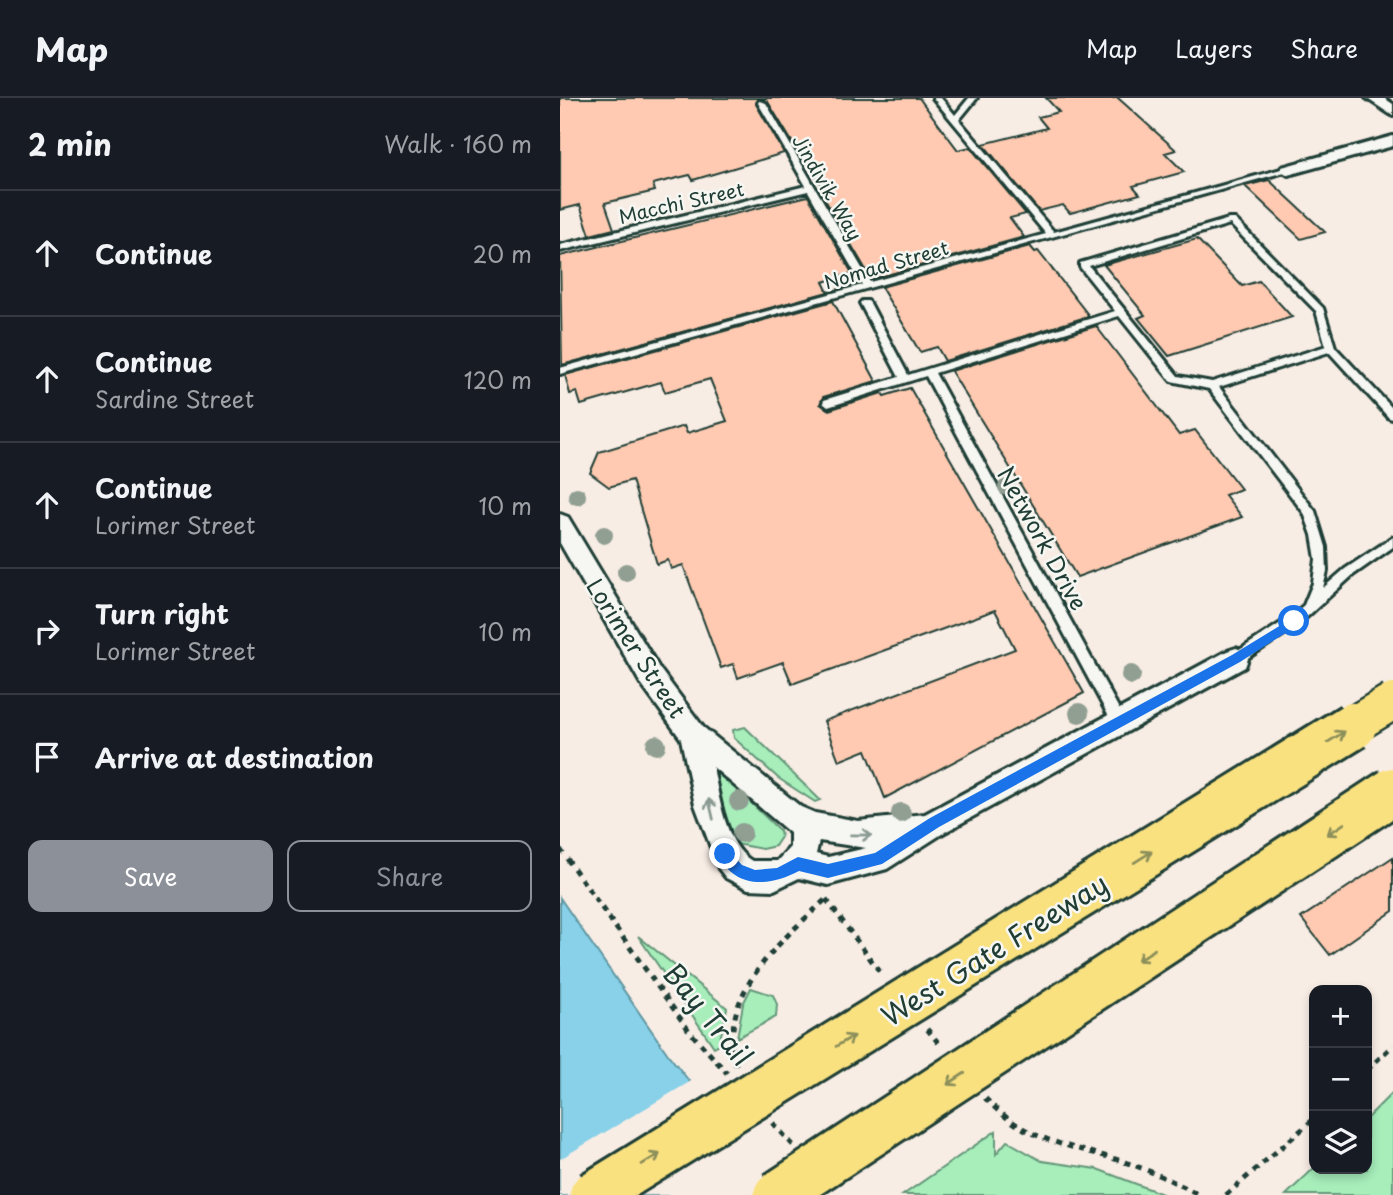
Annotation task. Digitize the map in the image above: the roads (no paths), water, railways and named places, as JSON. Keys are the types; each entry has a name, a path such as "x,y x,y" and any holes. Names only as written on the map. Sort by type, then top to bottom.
{"highway":[{"name":"West Gate Freeway","path":"593,1195 1393,701"},
{"path":"777,1195 1393,791"}],"street":[{"path":"1374,98 1393,111"},
{"path":"1288,170 1393,141"},
{"name":"Lorimer Street","path":"560,523 650,676 694,735 796,818 829,832 856,836 881,835 935,822"},
{"path":"796,818 805,832 806,842 798,864 828,871 856,866 887,855 935,822 1236,659"},
{"name":"Lorimer Street","path":"694,735 696,761 706,787 717,834 730,862 737,869 755,877 778,875 798,864"}],"lane":[{"path":"937,98 1052,235"},
{"path":"955,120 973,98"},
{"name":"Jindivik Way","path":"762,103 868,287"},
{"path":"1220,189 1288,170"},
{"name":"Macchi Street","path":"560,248 810,188"},
{"name":"Nomad Street","path":"560,372 1220,189"},
{"path":"1331,348 1212,386 1175,379 1083,265 1232,220 1320,310 1331,348 1393,415"},
{"path":"865,303 905,379"},
{"path":"828,403 1121,312"},
{"name":"Network Drive","path":"929,372 1120,724"},
{"path":"1212,386 1309,511 1316,527 1323,568 1319,590 1309,607"},
{"path":"1236,659 1294,621 1349,572 1393,541"}],"water":[{"path":"560,898 667,1053 779,1195 560,1195"}]}
